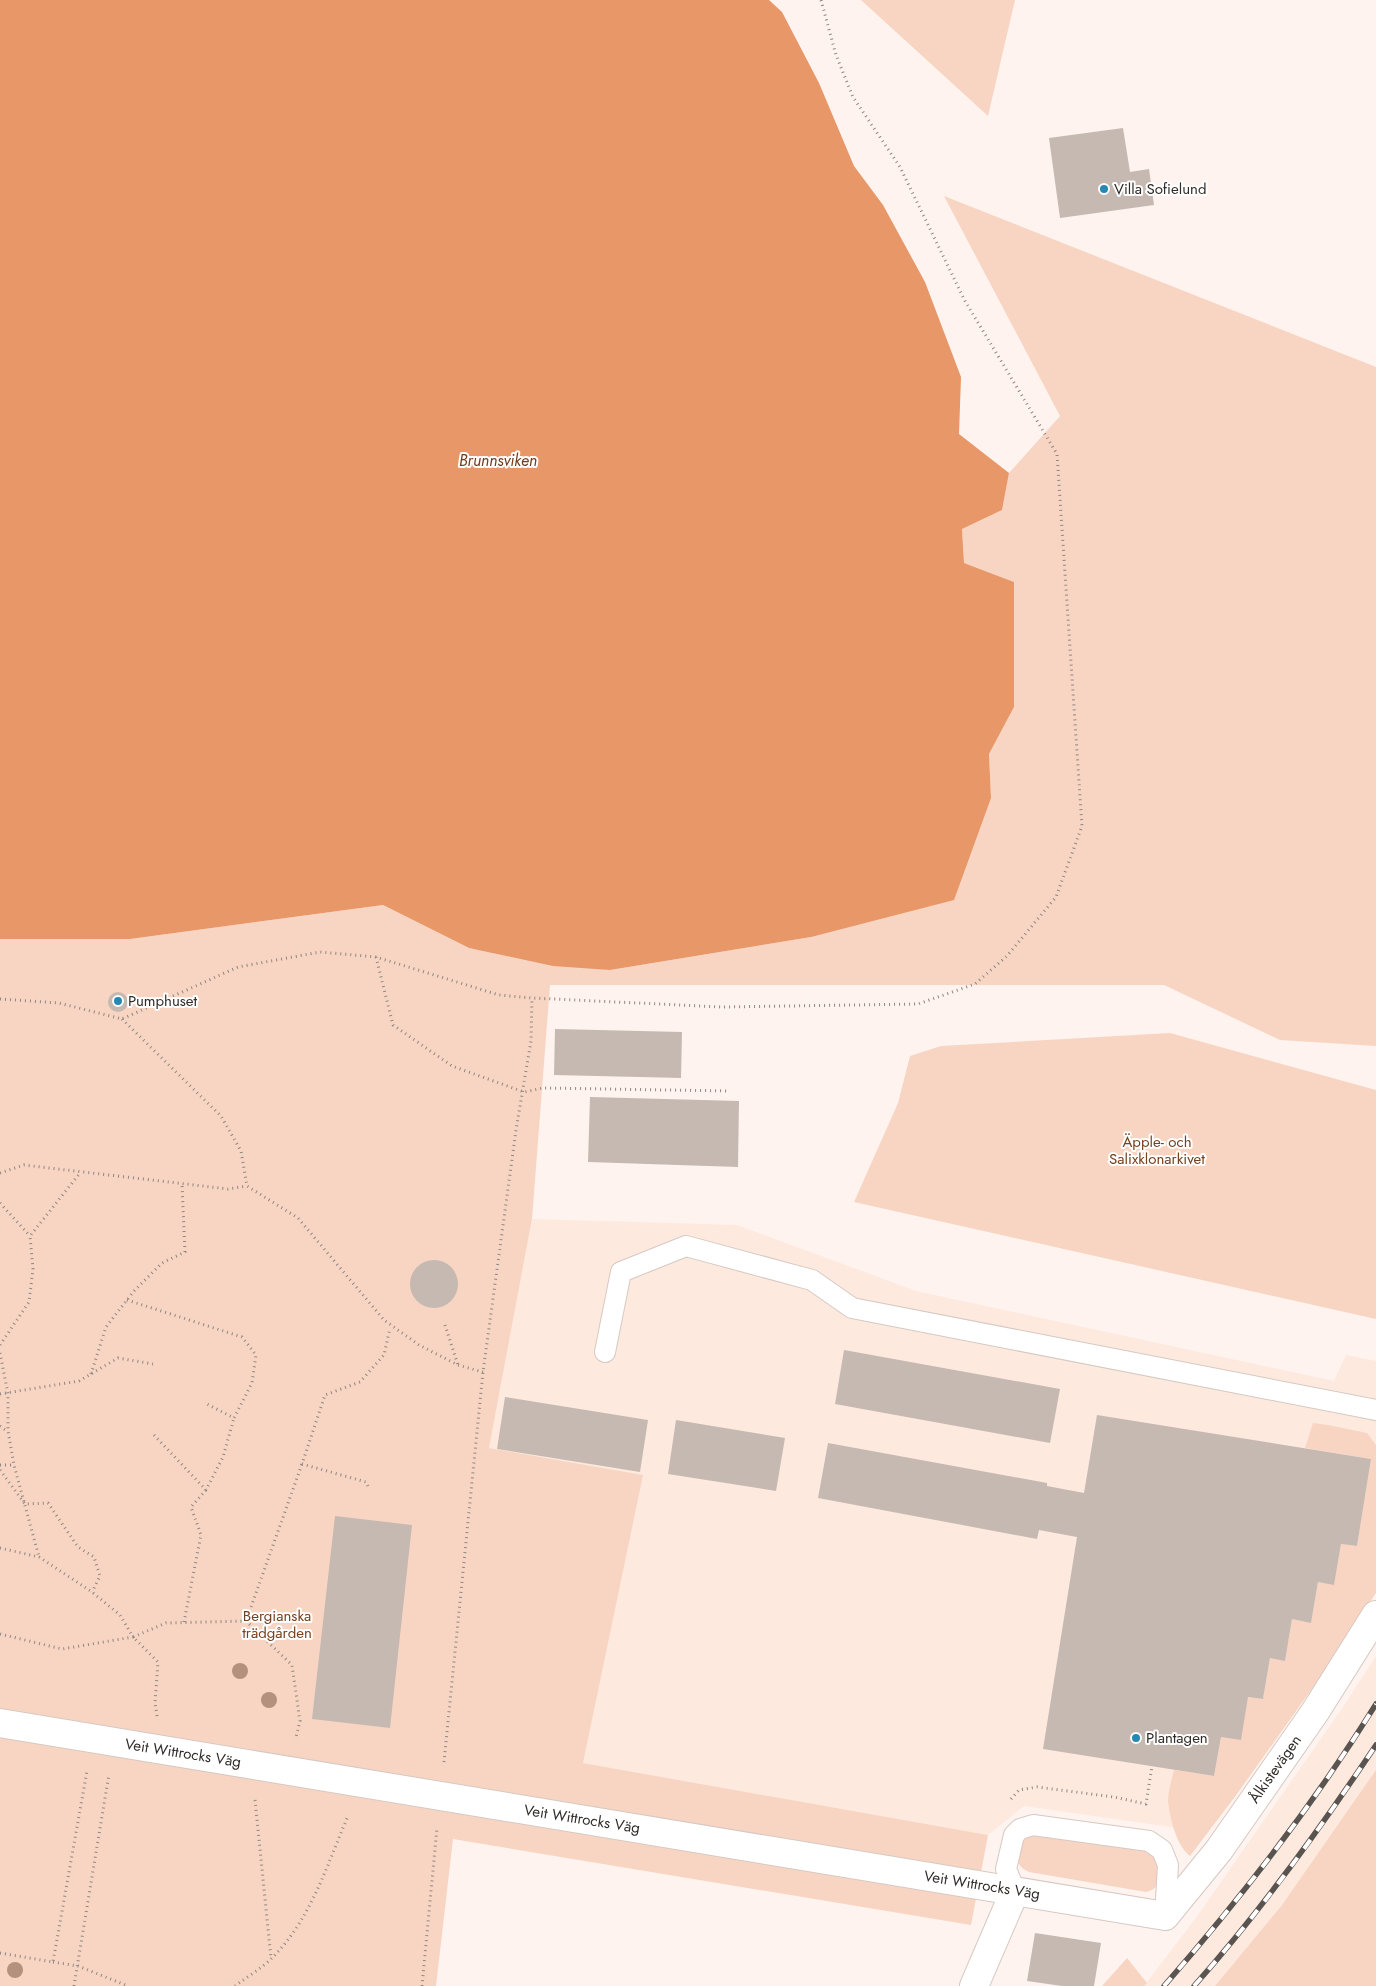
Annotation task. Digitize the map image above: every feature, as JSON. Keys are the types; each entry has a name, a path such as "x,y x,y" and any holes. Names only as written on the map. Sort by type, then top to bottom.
{"street":[{"name":"Ålkistevägen","path":"1164,1916 1218,1850 1314,1712 1376,1615"},
{"name":"Veit Wittrocks Väg","path":"0,1722 1164,1916"},
{"path":"974,1986 1015,1891"}],"lane":[{"path":"605,1352 621,1272 686,1246 812,1280 852,1308 1376,1410"},
{"path":"1015,1891 1006,1869 1014,1835 1020,1829 1033,1825 1148,1841 1162,1850 1168,1866 1164,1916"}],"path":[{"path":"122,1020 238,966 320,952 376,957 500,995 532,998 722,1007 918,1004 975,984 1007,956 1056,897 1082,826 1057,454 965,301 900,167 853,97 836,55 821,0"},
{"path":"376,957 393,1025 452,1066 524,1092 543,1088 730,1091"},
{"path":"422,1986 483,1372 516,1130 524,1092 531,1041 532,998"},
{"path":"0,999 59,1003 122,1020 221,1116 242,1150 247,1186"},
{"path":"0,1173 24,1165 228,1189 247,1186 298,1218 384,1320 419,1345 458,1365 483,1372"},
{"path":"30,1236 80,1173"},
{"path":"92,1374 106,1327 127,1300 162,1263 185,1252 182,1184"},
{"path":"0,1203 30,1236 33,1269 30,1302 0,1345"},
{"path":"127,1300 242,1338 256,1354 252,1383 234,1418 223,1457 206,1490 191,1507 201,1535 184,1622"},
{"path":"445,1325 458,1365"},
{"path":"246,1621 325,1395 360,1382 384,1355 390,1328"},
{"path":"0,1353 8,1394 8,1431 14,1465 39,1557"},
{"path":"0,1394 79,1381 118,1358 153,1364"},
{"path":"207,1404 234,1418"},
{"path":"0,1426 8,1431"},
{"path":"154,1435 206,1490"},
{"path":"302,1464 366,1482 368,1486"},
{"path":"0,1465 14,1465"},
{"path":"0,1470 25,1504"},
{"path":"25,1504 48,1503 78,1546 94,1557 100,1576 92,1592"},
{"path":"0,1548 39,1557 92,1592 120,1615 134,1637 158,1662 155,1703 161,1749"},
{"path":"0,1634 62,1649 134,1637 166,1623 246,1621 292,1665 300,1722 289,1770"},
{"path":"74,1986 115,1742"},
{"path":"251,1764 272,1958"},
{"path":"54,1962 88,1765"},
{"path":"1146,1804 1152,1766"},
{"path":"236,1986 272,1958 295,1931 320,1887 362,1783"},
{"path":"0,1953 78,1966 128,1986"}],"shaded area":[{"path":"532,1219 737,1225 916,1291 1334,1381 1346,1355 1376,1361 1376,1564 1206,1832 1024,1806 988,1835 583,1763 642,1475 489,1448"},
{"path":"1376,1656 1376,1770 1342,1821 1282,1905 1215,1986 1144,1986 1198,1915 1343,1707"}],"green space":[{"path":"861,0 1015,0 988,116"},
{"name":"Bergianska trädgården","path":"944,196 1376,367 1376,1046 1280,1040 1164,985 550,985 532,1219 489,1448 643,1475 583,1763 988,1835 971,1925 453,1839 436,1986 0,1986 0,939 130,939 383,905 469,948 610,970 811,937 991,798 989,754 1014,707 1014,582 964,563 962,529 1002,510 1009,473 1060,416"},
{"name":"Äpple- och Salixklonarkivet","path":"1170,1033 1376,1090 1376,1319 854,1202 898,1103 910,1056 941,1046"},
{"path":"1313,1423 1367,1433 1376,1445 1376,1593 1331,1662 1237,1794 1190,1856 1177,1838 1170,1815 1168,1797 1174,1770 1214,1776 1221,1737 1248,1697 1263,1699 1270,1658 1285,1660 1292,1619 1311,1622 1318,1582 1334,1584 1341,1544 1357,1546 1371,1459 1305,1448"},
{"path":"1376,1770 1376,1986 1215,1986 1282,1905"},
{"path":"1030,1834 1146,1850 1155,1859 1158,1866 1160,1873 1157,1885 1146,1892 1029,1872 1019,1864 1016,1844"},
{"path":"1127,1958 1147,1983 1144,1986 1102,1986"}],"water":[{"name":"Brunnsviken","path":"0,0 769,0 782,12 819,83 854,166 883,205 925,282 961,377 959,434 1009,473 1002,510 962,529 964,563 1014,582 1014,707 989,754 991,798 954,900 811,937 610,970 553,966 469,948 383,905 130,939 0,939"}],"building":[{"name":"Villa Sofielund","path":"1123,128 1130,172 1149,169 1154,205 1060,218 1049,138"},
{"name":"Pumphuset","path":"118,992 125,995 128,1002 125,1009 118,1012 111,1009 108,1002 111,995"},
{"path":"555,1029 682,1032 681,1078 554,1075"},
{"path":"590,1097 739,1101 738,1167 588,1162"},
{"path":"434,1260 443,1262 451,1267 456,1275 458,1284 456,1293 451,1301 443,1306 434,1308 425,1306 417,1301 412,1293 410,1284 412,1275 417,1267 425,1262"},
{"path":"844,1350 1060,1389 1050,1443 835,1404"},
{"path":"505,1397 648,1420 640,1472 497,1449"},
{"path":"1097,1415 1371,1459 1357,1546 1341,1544 1334,1585 1318,1582 1311,1623 1292,1619 1285,1661 1270,1658 1263,1699 1248,1697 1241,1740 1221,1737 1214,1776 1043,1749 1077,1537 1039,1530 1037,1539 818,1498 828,1443 1047,1483 1047,1486 1084,1493"},
{"path":"676,1420 785,1438 776,1491 668,1474"},
{"path":"335,1516 412,1525 390,1728 312,1719"},
{"path":"1035,1933 1101,1943 1094,1986 1062,1986 1027,1981"}],"railway":[{"path":"1164,1986 1276,1850 1328,1778 1376,1704"},
{"path":"1194,1986 1243,1929 1289,1869 1376,1745"}],"place":[{"name":"Villa Sofielund","path":"1104,189"},
{"name":"Pumphuset","path":"118,1001"},
{"name":"Plantagen","path":"1136,1738"}]}
